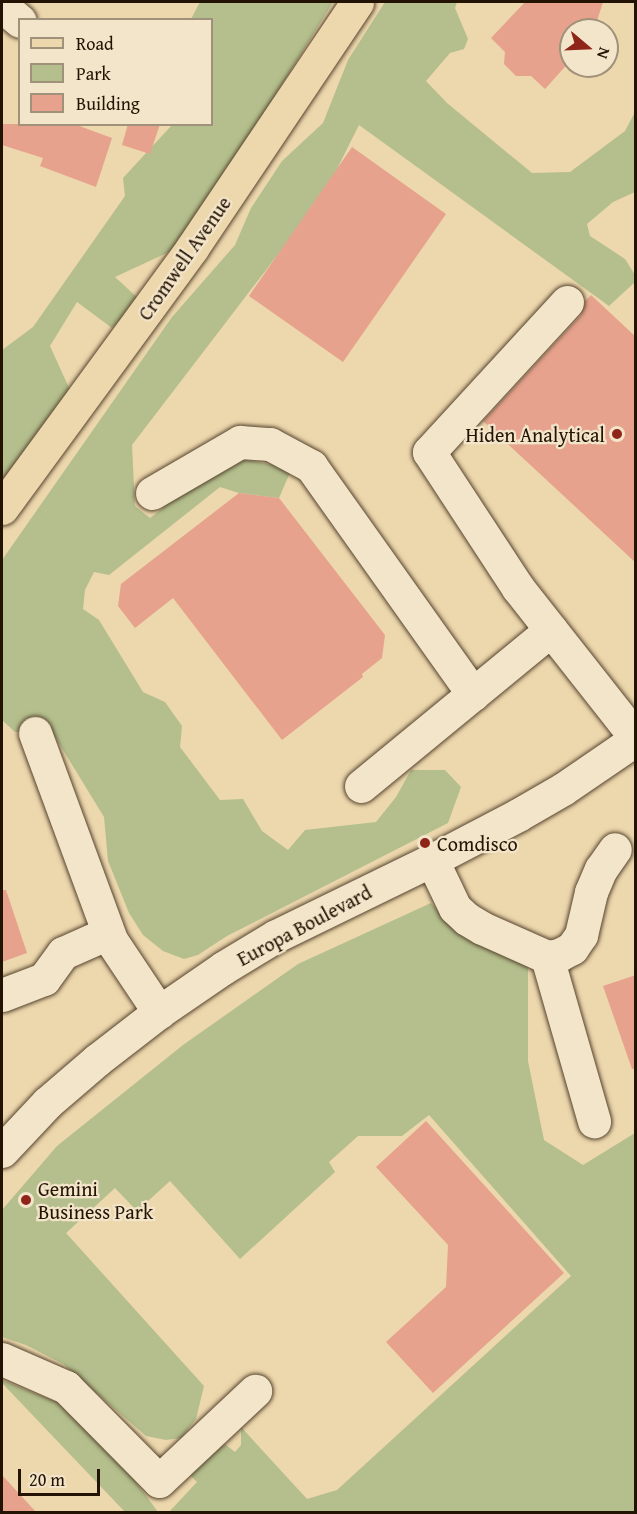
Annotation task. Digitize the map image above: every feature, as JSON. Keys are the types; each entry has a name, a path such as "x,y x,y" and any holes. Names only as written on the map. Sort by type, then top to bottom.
{"main road":[{"name":"Cromwell Avenue","path":"2,508 192,248 357,2"}],"street":[{"path":"2,6 18,19"},
{"path":"567,302 429,452 518,588 636,738"},
{"path":"152,493 240,442 270,444 311,466 473,694"},
{"path":"361,786 551,630"},
{"path":"34,733 108,933 159,1012"},
{"name":"Europa Boulevard","path":"2,1151 56,1096 159,1012 276,936 432,860 563,789 636,738"},
{"path":"432,860 455,908 467,919 547,957 559,956 572,948 581,935 591,892 601,869 615,849"},
{"path":"2,995 44,979 63,953 108,933"},
{"path":"547,957 594,1121"},
{"path":"2,1359 66,1387 159,1481 255,1391"}],"green space":[{"path":"200,2 333,2 212,198 171,251 115,277 140,300 112,328 77,302 50,346 70,390 2,481 2,350 33,327 125,196 123,178 171,126 213,126 213,18 192,18"},
{"path":"385,2 457,2 455,8 468,39 464,49 450,53 426,81 447,103 532,173 570,172 625,131 635,112 635,192 613,202 587,224 590,236 625,259 635,275 635,282 609,306 359,125 325,193 132,445 135,506 150,518 208,473 240,459 292,468 279,498 239,493 220,487 109,575 94,572 85,590 83,609 99,620 143,692 165,702 182,726 180,747 220,800 243,799 262,831 288,850 305,830 376,822 396,797 411,770 445,770 461,787 448,823 227,936 198,955 184,959 163,951 143,935 129,913 108,861 104,817 52,732 15,732 2,720 2,560 172,317 235,245 251,208 282,161 323,123 348,60"},
{"path":"431,903 454,928 528,965 528,1061 544,1140 583,1165 635,1133 635,1512 169,1512 197,1482 183,1468 221,1441 235,1452 241,1445 241,1427 307,1499 337,1490 571,1276 429,1115 402,1136 358,1136 329,1162 335,1172 240,1259 170,1181 137,1211 115,1188 66,1233 204,1386 196,1419 181,1438 166,1440 146,1436 63,1364 26,1345 2,1337 2,1210 57,1146 183,1045 298,964"},
{"path":"2,1380 57,1402 113,1451 158,1512 125,1512 2,1383"}],"building":[{"path":"525,2 603,2 598,18 559,18 559,73 545,89 531,76 516,76 504,64 505,52 491,38"},
{"path":"2,124 79,126 112,138 96,187 40,166 43,158 2,145"},
{"path":"127,126 159,126 150,154 122,145"},
{"path":"352,147 446,214 343,362 249,296"},
{"path":"591,295 636,337 636,563 483,421 581,315 585,301"},
{"path":"239,493 279,498 385,635 382,658 362,674 363,677 282,740 173,598 135,628 118,606 121,584"},
{"path":"2,890 6,890 27,953 2,962"},
{"path":"636,975 636,1069 632,1069 603,986"},
{"path":"426,1121 564,1273 433,1393 386,1342 446,1287 448,1245 376,1167"},
{"path":"2,1475 36,1512 2,1512"}],"place":[{"name":"Hiden Analytical","path":"617,434"},
{"name":"Comdisco","path":"425,843"},
{"name":"Gemini Business Park","path":"26,1200"}]}
